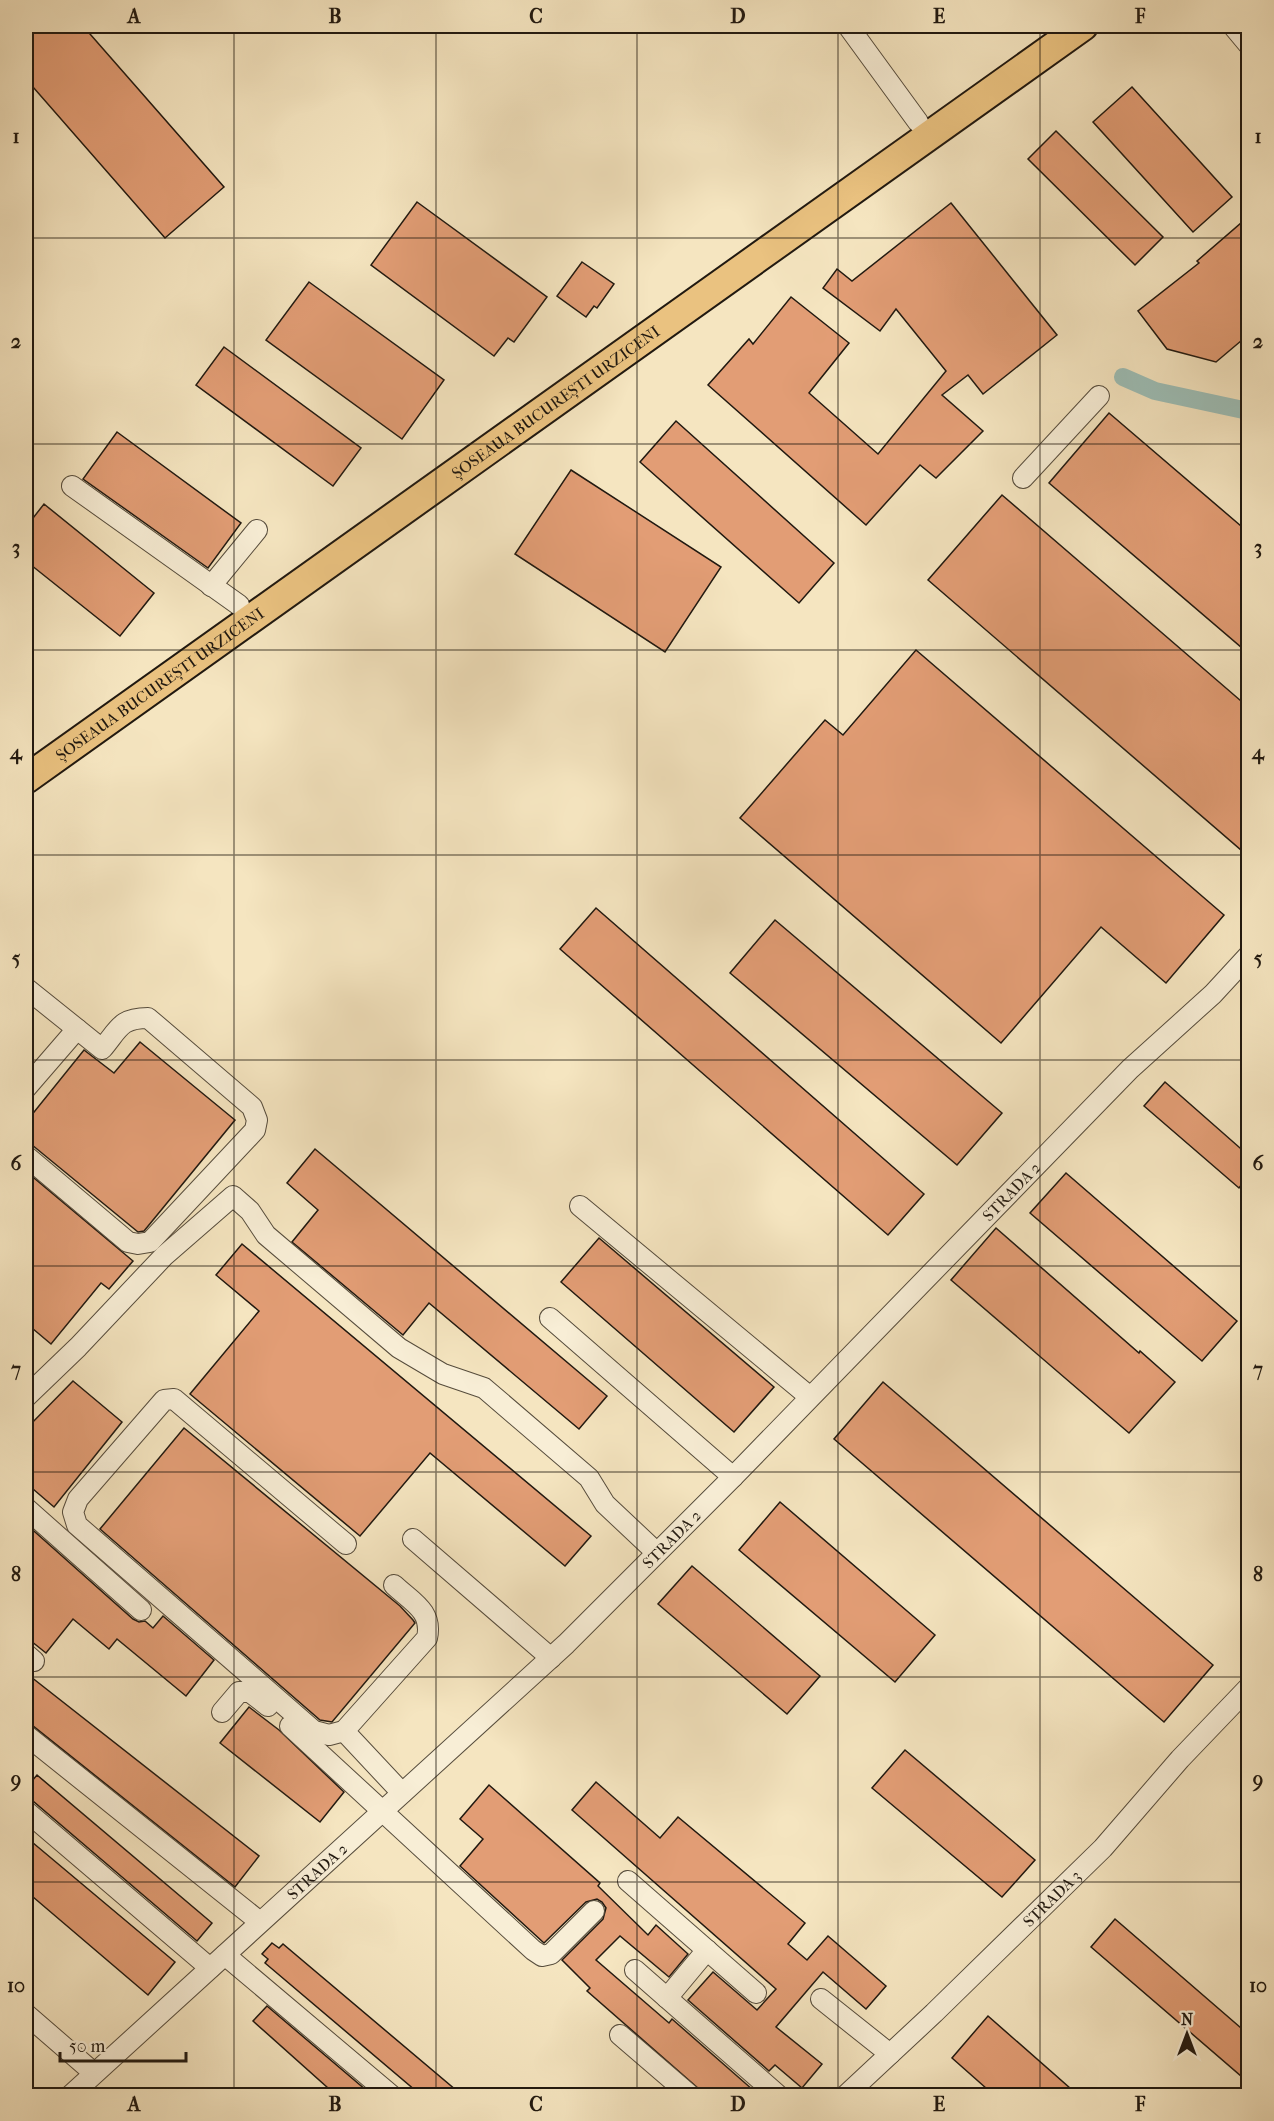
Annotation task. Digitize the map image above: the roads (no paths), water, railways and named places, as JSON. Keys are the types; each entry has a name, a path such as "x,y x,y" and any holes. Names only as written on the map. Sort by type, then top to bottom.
{"highway":[{"name":"ȘOSEAUA BUCUREȘTI URZICENI","path":"26,757 1053,26"},
{"name":"ȘOSEAUA BUCUREȘTI URZICENI","path":"26,778 1083,26"}],"lane":[{"path":"848,26 918,122"},
{"path":"1233,26 1248,44"},
{"path":"1023,478 1099,396"},
{"path":"72,486 239,605"},
{"path":"212,586 257,530"},
{"name":"STRADA 2","path":"70,2096 551,1658 733,1477 1130,1069 1213,994 1248,956"},
{"path":"26,988 102,1049 124,1022 134,1018 148,1018 252,1107 257,1120 255,1130 150,1242 138,1244 128,1242 26,1156"},
{"path":"26,1088 77,1029"},
{"path":"26,1397 78,1347 164,1256 233,1196 250,1211 266,1235 399,1348 443,1374 484,1388 589,1478 605,1504 656,1552"},
{"path":"580,1206 810,1397"},
{"path":"550,1318 733,1477"},
{"path":"346,1544 174,1399 164,1400 78,1499 73,1512 77,1525 315,1731 328,1735 344,1731 427,1638 429,1627 427,1616 394,1585"},
{"path":"26,1508 141,1610"},
{"path":"413,1539 551,1658"},
{"name":"STRADA 3","path":"845,2096 1103,1848 1180,1759 1248,1688"},
{"path":"222,1712 239,1692 250,1692 262,1700 542,1956 551,1954 594,1911"},
{"path":"344,1731 402,1793"},
{"path":"26,1735 260,1922"},
{"path":"26,1811 210,1968"},
{"path":"628,1881 756,1993"},
{"path":"667,1998 707,1950"},
{"path":"225,1955 392,2096"},
{"path":"635,1970 779,2096"},
{"path":"821,1999 890,2054"},
{"path":"26,2014 94,2073"},
{"path":"620,2035 691,2096"}],"waterway":[{"path":"1123,377 1155,391 1248,411"}]}
